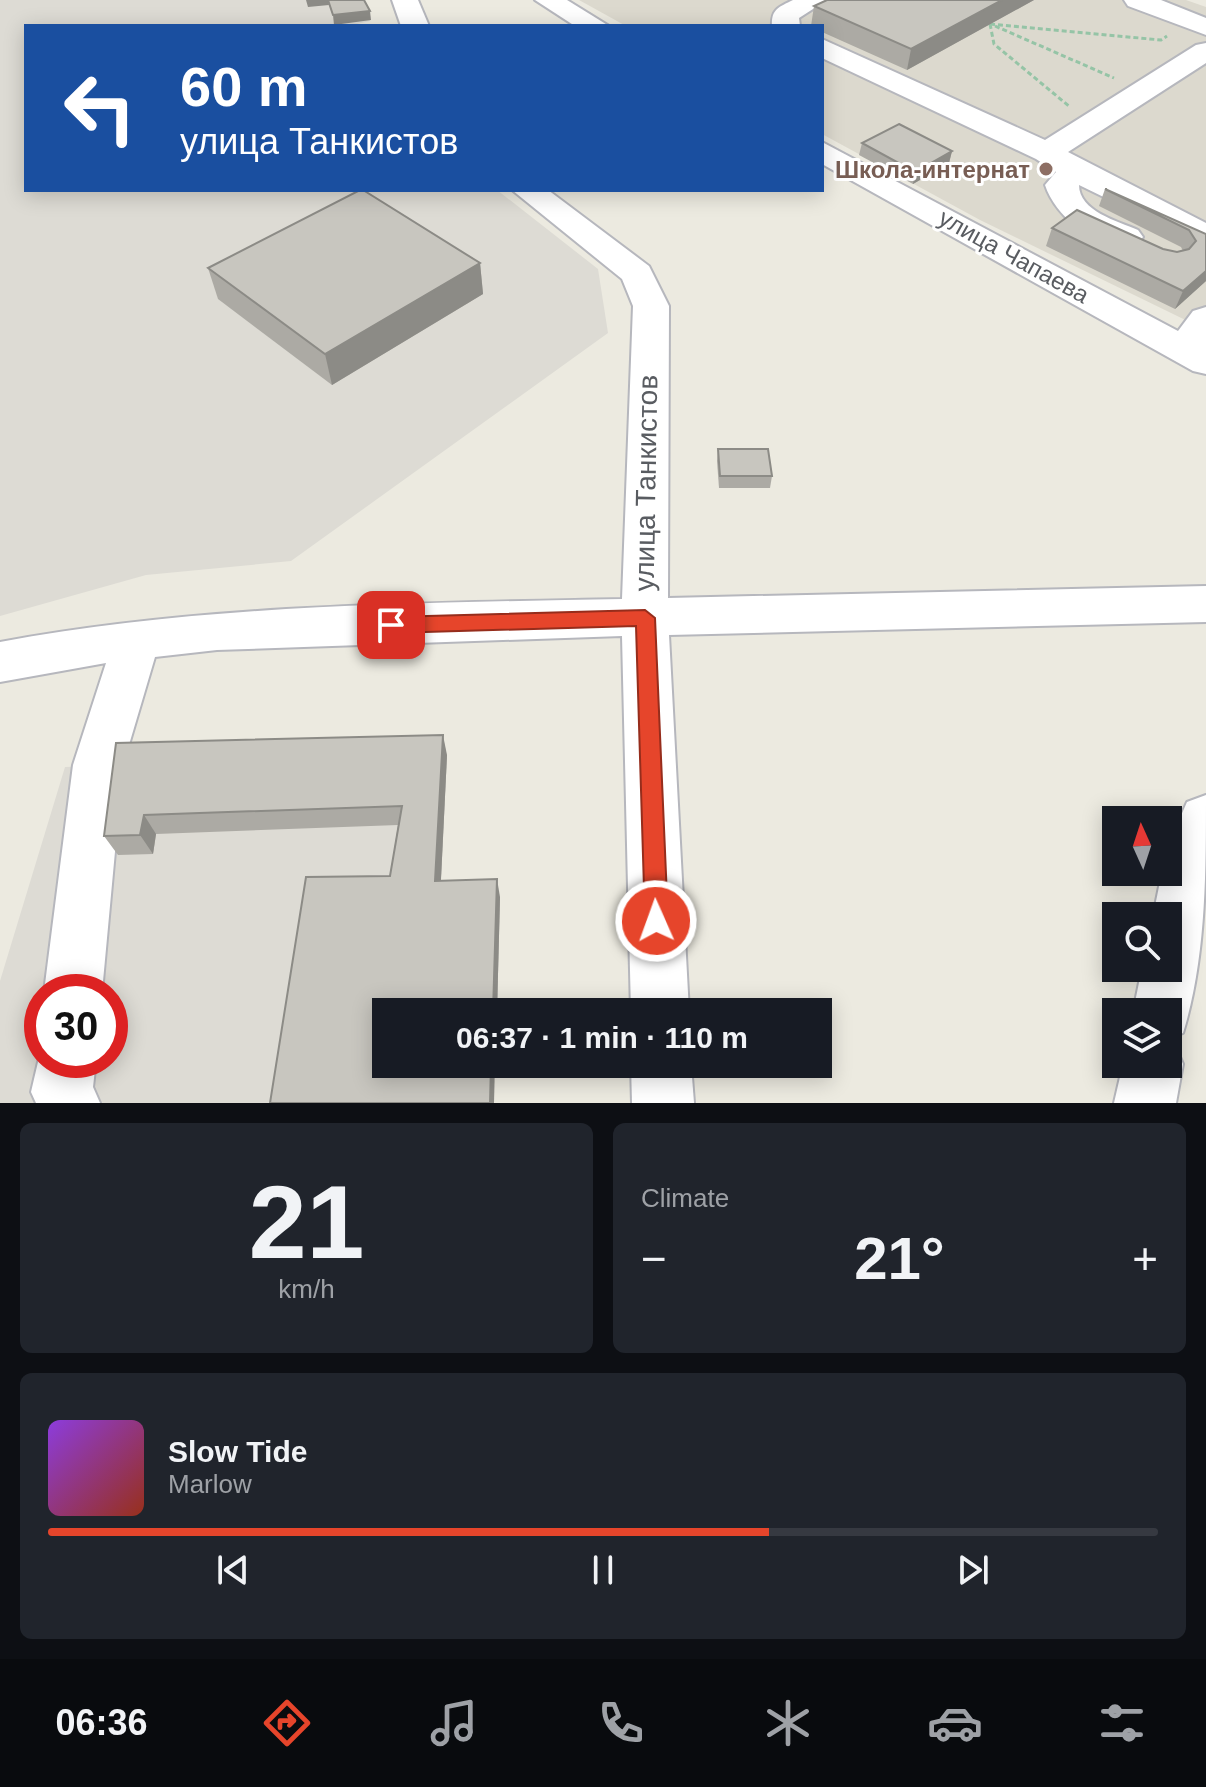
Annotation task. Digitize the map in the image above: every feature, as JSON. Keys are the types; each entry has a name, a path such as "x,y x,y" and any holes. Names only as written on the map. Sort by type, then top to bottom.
{"street":[{"path":"405,0 414,24"},
{"path":"548,0 591,24"},
{"path":"786,24 785,14 814,0"},
{"path":"1137,0 1196,23"},
{"path":"824,48 1047,152 1086,177"},
{"path":"1047,152 1206,51"},
{"name":"улица Чапаева","path":"824,152 1195,356"},
{"path":"1155,251 1077,214 1065,203 1061,185 1072,174 1100,180 1206,237"},
{"name":"улица Танкистов","path":"0,662 78,647 136,643 217,631 645,618 651,306 637,274 531,192"},
{"path":"1195,356 1206,319"},
{"path":"659,998 645,618 1206,604"},
{"path":"75,974 98,765 136,643"},
{"path":"1165,998 1202,840"},
{"path":"64,1078 62,1092 69,1103"},
{"path":"662,1078 663,1103"},
{"path":"1145,1103 1150,1078"}],"path":[{"path":"990,24 1161,40 1196,23"},
{"path":"990,24 1143,91"},
{"path":"990,24 994,44 1090,125"}],"shaded area":[{"path":"0,0 363,0 370,21 357,24 24,24 24,192 500,192 598,269 608,333 291,561 146,575 0,616"},
{"name":"Школа-интернат","path":"579,0 1186,0 1206,7 1206,330 980,220 824,135 824,24 622,24"},
{"path":"447,755 440,898 500,897 497,998 372,998 372,1078 425,1078 494,1103 0,1103 0,981 65,767"}],"building":[{"path":"328,0 364,0 370,11 333,15"},
{"path":"827,0 1002,0 911,49 814,6"},
{"path":"899,124 952,151 915,172 862,143"},
{"path":"1105,189 1206,234 1206,271 1183,291 1052,228 1077,210 1163,249 1177,252 1189,249 1196,241 1189,230"},
{"path":"356,192 366,192 480,263 325,354 208,268"},
{"path":"718,449 768,449 772,476 720,476"},
{"path":"443,735 435,881 497,879 493,998 372,998 372,1078 491,1078 490,1103 270,1103 306,877 390,876 402,806 144,815 140,835 104,836 116,743"}],"place":[{"name":"Школа-интернат","path":"1046,169"}],"route":[{"path":"391,625 645,618 656,921"}]}
